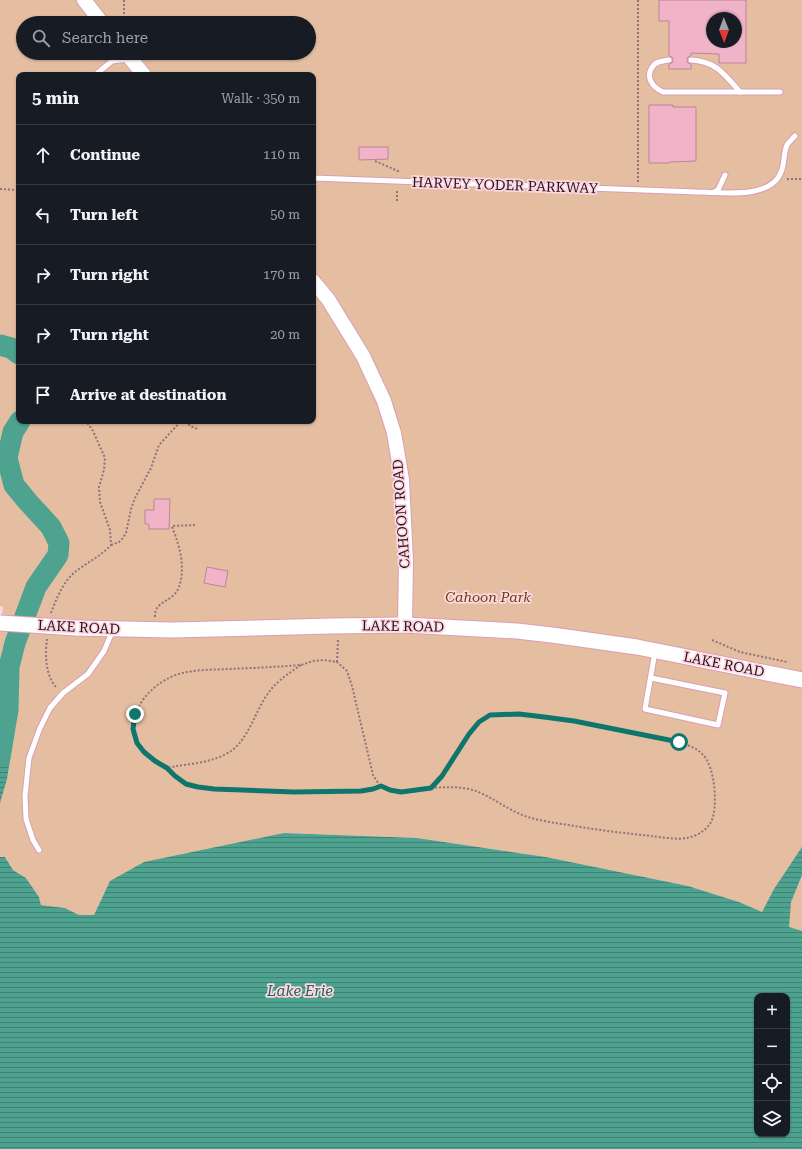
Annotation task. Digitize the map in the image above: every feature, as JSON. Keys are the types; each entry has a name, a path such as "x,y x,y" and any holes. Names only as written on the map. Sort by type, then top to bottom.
{"main road":[{"name":"LAKE ROAD","path":"0,623 114,630 405,625 458,627 595,640 802,680"}],"street":[{"path":"84,0 97,16"},
{"path":"131,60 141,72"},
{"name":"CAHOON ROAD","path":"316,284 328,299 364,356 384,401 394,433 402,480 406,561 405,625"}],"lane":[{"path":"98,72 115,60"},
{"path":"669,60 660,61 654,65 650,72 652,84 656,89 663,92 780,92"},
{"path":"691,60 700,60 712,65 719,70 740,92"},
{"path":"778,179 782,172 787,144 795,136"},
{"path":"714,192 718,190 725,175"},
{"name":"HARVEY YODER PARKWAY","path":"316,178 697,192 751,192 773,184 778,179"},
{"path":"39,850 33,840 26,819 25,796 29,758 40,728 50,708 62,693 88,674 104,651 114,630"},
{"path":"651,678 725,693 718,725 645,708 656,651"}],"path":[{"path":"124,0 124,16"},
{"path":"638,0 638,190"},
{"path":"778,179 802,179"},
{"path":"0,189 16,190"},
{"path":"88,424 93,431 105,458 104,470 99,487 100,502 110,530 111,545"},
{"path":"51,615 61,589 71,575 106,551 111,545 119,542 123,538 135,498 151,468 159,445 178,424"},
{"path":"188,424 198,429"},
{"path":"155,618 157,607 175,595 181,579 181,554 172,526 195,525"},
{"path":"48,637 46,644 47,667 55,686 62,693"},
{"path":"337,662 338,640"},
{"path":"712,640 740,652 786,662"},
{"path":"381,786 361,791 294,792 214,789 186,784 167,768 144,752 137,743 133,729 135,714 141,701 153,688 172,677 194,671 301,665 313,661 324,660 337,662 347,671 352,686 373,775 381,786 390,790 401,792 445,787 464,788 476,791 512,811 547,822 632,834 685,838 695,836 704,831 711,823 714,811 713,776 710,763 703,754 692,746 679,742 574,721 544,717 503,714 490,715 479,722 469,734 442,776 431,788"},
{"path":"167,768 208,760 226,754 239,744 268,693 279,680 301,665"}],"green space":[{"name":"Cahoon Park","path":"0,0 802,0 802,986 739,902 688,886 546,857 417,838 284,833 110,881 94,915 79,915 65,908 41,905 39,897 26,878 13,870 5,857 0,857 0,632 3,607 0,606"}],"water":[{"path":"9,695 15,728 7,779 0,803 0,698"},
{"name":"Lake Erie","path":"284,833 417,838 546,857 688,886 739,902 762,912 774,889 802,847 802,875 791,902 789,927 802,931 802,1149 0,1149 0,857 5,857 13,870 26,878 39,897 41,905 65,908 79,915 94,915 110,881 144,862"}],"building":[{"path":"659,0 746,0 746,63 719,63 719,54 691,53 691,56 688,57 687,60 688,63 691,64 691,69 669,69 669,64 672,63 673,60 672,57 669,56 669,21 659,21"},
{"path":"649,105 696,107 696,161 649,163"},
{"path":"359,147 388,147 388,159 359,160"},
{"path":"154,499 170,499 169,529 149,529 149,524 145,524 145,510 154,510"},
{"path":"207,567 228,571 225,587 204,583"}],"waterway":[{"path":"0,345 11,348 16,352"},
{"path":"0,757 8,710 9,667 15,643 36,587 58,555 59,543 51,527 14,485 7,458 13,432 18,424"}],"route":[{"path":"135,714 133,729 137,743 144,752 167,768 186,784 214,789 250,791 361,791 381,786 390,790 401,792 431,788 442,776 469,734 479,722 490,715 519,714 574,721 679,742"}]}
